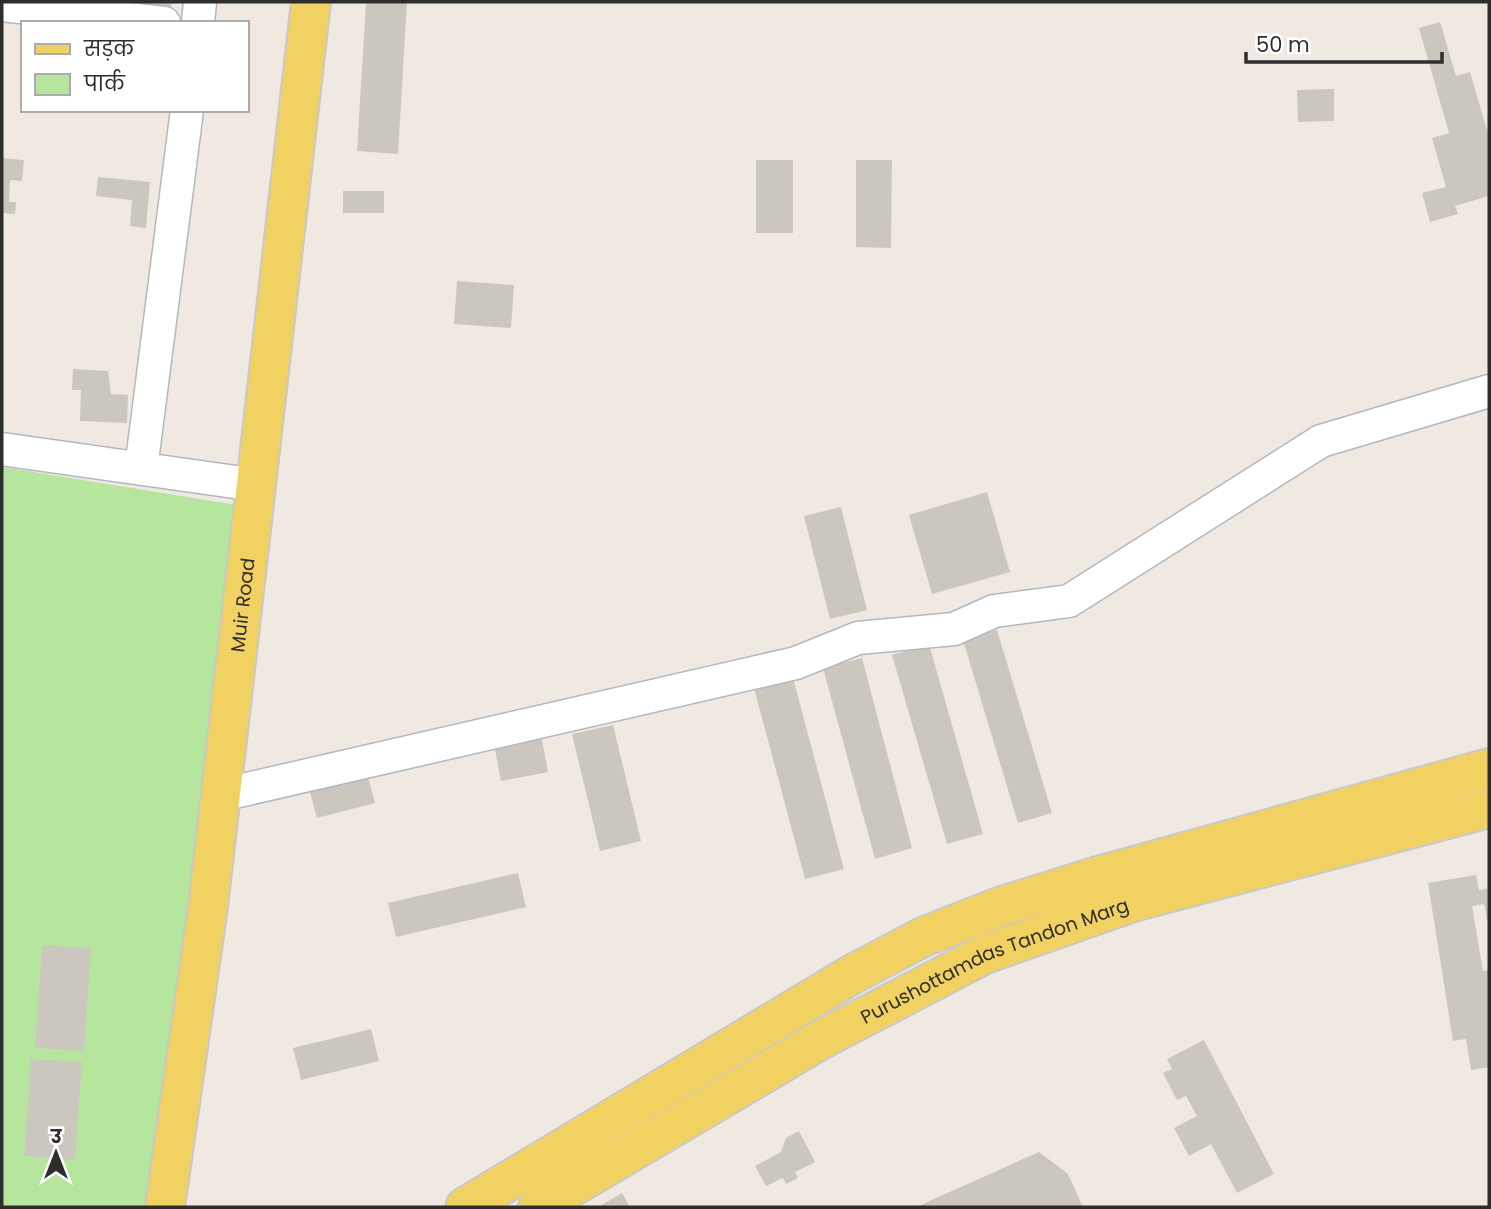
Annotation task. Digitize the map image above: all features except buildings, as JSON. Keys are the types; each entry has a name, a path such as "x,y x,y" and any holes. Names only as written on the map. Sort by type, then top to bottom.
{"main road":[{"name":"Muir Road","path":"165,1207 208,907 311,2"},
{"path":"466,1207 839,982 923,937 999,907 1098,876 1489,768"},
{"name":"Purushottamdas Tandon Marg","path":"538,1207 822,1039 985,954 1133,902 1489,808"}],"street":[{"path":"198,21 200,2"},
{"path":"2,5 146,21"},
{"path":"141,469 187,112"},
{"path":"221,794 796,663 858,638 954,629 994,611 1069,600 1321,441 1489,391"},
{"path":"2,449 256,485"}],"green space":[{"path":"2,467 237,505 160,1207 2,1207"}]}
